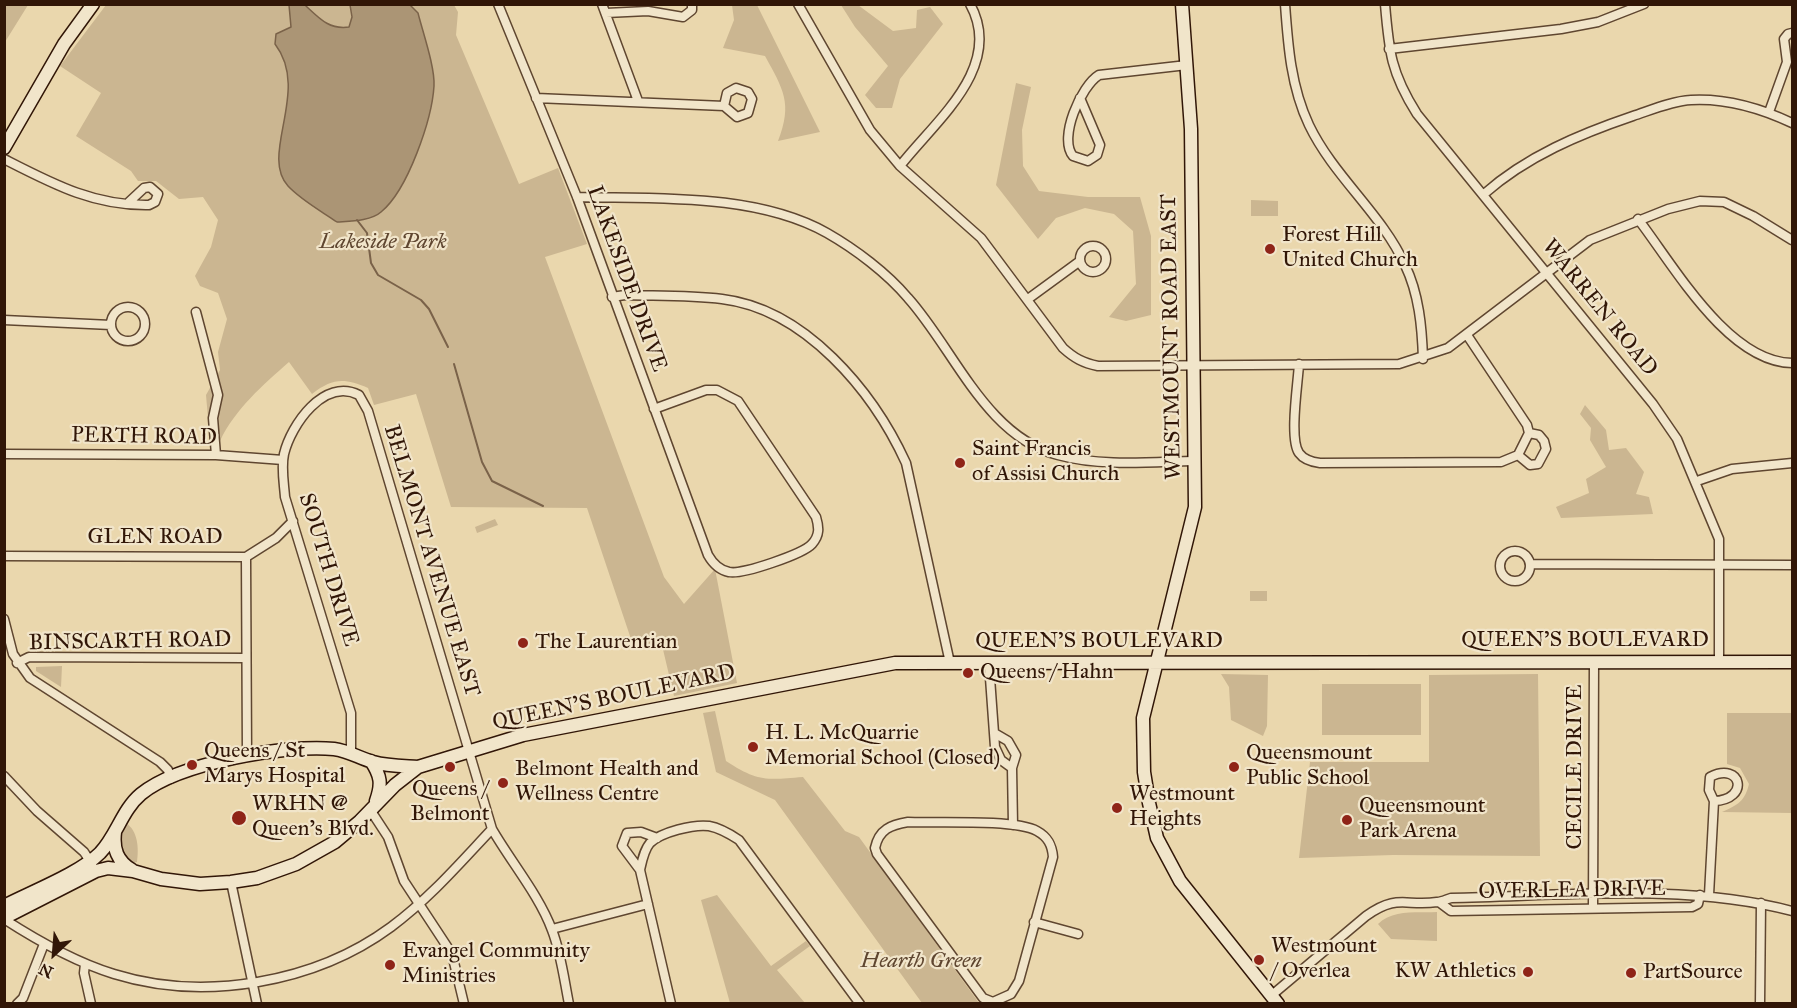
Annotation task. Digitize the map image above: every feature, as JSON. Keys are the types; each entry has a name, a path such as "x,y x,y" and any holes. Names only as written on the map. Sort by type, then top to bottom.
{"street":[{"path":"4,148 64,44 93,4"},
{"name":"LAKESIDE DRIVE","path":"498,4 577,196 612,297 708,555 717,566 729,572 741,572 800,552 812,544 819,529 816,517 738,400 717,390 706,390 654,409"},
{"path":"648,11 656,4"},
{"path":"638,101 604,9 648,11 684,16 692,10 692,4"},
{"path":"798,4 870,130 900,165 981,238 1063,348 1086,364 1399,364 1423,359 1448,348 1467,335 1546,271 1590,240 1638,219 1689,202 1711,200 1736,206 1792,240"},
{"path":"900,165 954,102 973,73 978,59 979,28 970,4"},
{"name":"WESTMOUNT ROAD EAST","path":"1182,4 1187,65 1194,364 1193,517 1143,718 1144,772 1157,838 1180,881 1275,999"},
{"path":"1285,4 1290,62 1308,124 1330,163 1393,242 1405,264 1419,313 1423,359"},
{"name":"WARREN ROAD","path":"1385,4 1389,49 1400,87 1417,114 1653,404 1677,440 1697,481 1719,539 1719,661"},
{"path":"1389,49 1561,29 1598,22 1644,4"},
{"path":"1769,112 1790,60 1784,39 1788,33 1792,33"},
{"path":"1080,98 1100,145 1097,155 1088,161 1073,156 1068,146 1074,112 1084,88 1099,75 1187,65"},
{"path":"536,98 724,106"},
{"path":"1484,194 1540,153 1603,126 1690,100 1733,102 1769,112 1792,123"},
{"path":"4,159 69,192 102,202 129,202"},
{"path":"577,196 717,202 756,208 795,218 827,232 908,297 997,418 1021,439 1057,455 1076,459 1125,462 1194,461"},
{"path":"1638,219 1718,324 1736,341 1755,353 1792,363"},
{"path":"1028,299 1080,261"},
{"path":"612,297 625,295 722,299 748,304 787,321 814,340 843,367 896,441 906,463 950,663"},
{"path":"126,307 141,313 145,325 140,335 126,341 117,337 111,324 114,314 126,307"},
{"path":"196,312 218,395 213,418 216,455"},
{"path":"4,320 111,324"},
{"path":"1299,364 1295,438 1298,453 1307,461 1320,463 1501,462 1518,455 1529,434 1527,425 1467,335"},
{"name":"SOUTH DRIVE","path":"346,390 326,396 305,414 291,436 283,460 285,497 351,713 351,752"},
{"name":"BELMONT AVENUE EAST","path":"346,390 359,395 368,411 492,829 510,861 537,900 552,929 569,1004"},
{"path":"1518,455 1530,465 1538,464 1543,458 1544,441 1539,435 1529,434"},
{"name":"PERTH ROAD","path":"4,454 216,455 283,460"},
{"path":"1697,481 1732,469 1792,463"},
{"name":"GLEN ROAD","path":"4,556 246,557 276,538 293,521"},
{"path":"246,557 244,658 247,756"},
{"path":"1530,564 1792,565"},
{"path":"4,619 17,663 30,678 166,766 170,779"},
{"name":"BINSCARTH ROAD","path":"17,663 30,657 244,658"},
{"name":"CECILE DRIVE","path":"1593,908 1594,662"},
{"name":"QUEEN'S BOULEVARD","path":"4,918 93,866 128,806 144,792 194,770 247,756 305,749 351,752 371,761 418,767 523,735 849,670 895,663 1156,665 1792,662"},
{"path":"989,664 991,718 996,734 994,740 998,755 1006,765 1012,768"},
{"path":"996,734 1003,736 1016,755 1012,768 1012,825"},
{"path":"371,761 380,776 381,787 372,809 388,837 404,881 452,954 464,1004"},
{"name":"QUEEN'S BOULEVARD","path":"4,906 93,866 133,871 190,883 231,882 257,878 296,864 335,842 418,767"},
{"path":"4,776 37,811 84,852 93,866"},
{"path":"1705,895 1714,801"},
{"path":"895,824 1012,825 1037,830 1049,840 1053,857 1034,922 1016,987 1006,998 989,1002 983,998 875,848 881,833 895,824"},
{"path":"117,825 116,852 121,861 133,871"},
{"path":"640,870 645,852 657,838 703,826 716,828 739,840 860,1004"},
{"path":"4,918 44,944 86,964 115,974 172,985 252,982 307,969 350,952 389,928 419,905 492,829"},
{"path":"657,838 641,832 627,833 622,846 640,870 670,1004"},
{"path":"231,882 257,1004"},
{"name":"OVERLEA DRIVE","path":"1439,902 1451,911 1692,908 1705,895"},
{"name":"OVERLEA DRIVE","path":"1275,999 1380,906 1397,901 1439,902 1451,898 1705,895 1761,903 1792,911"},
{"path":"1760,1004 1761,903"},
{"path":"552,929 648,904"},
{"path":"1034,922 1078,934"},
{"path":"17,1004 22,998 44,944"},
{"path":"86,964 84,973 91,1004"}],"green space":[{"path":"4,5 28,5 5,42"},
{"name":"Lakeside Park","path":"106,5 454,5 458,12 456,35 519,184 558,168 587,244 545,257 664,577 684,604 715,569 737,683 674,696 661,641 634,648 587,508 451,507 416,394 374,405 368,388 352,382 339,381 326,385 312,394 289,362 233,418 220,441 210,441 206,395 220,370 218,352 227,319 218,293 200,286 195,276 211,247 218,220 203,197 179,199 156,181 138,181 131,171 76,136 101,93 60,66"},
{"path":"732,5 757,5 820,132 778,141 785,116 784,97 765,56 723,48 734,20"},
{"path":"841,5 858,5 893,31 916,28 917,10 930,7 943,24 900,79 892,108 876,108 865,95 888,66 855,27"},
{"path":"1016,83 1031,87 1022,130 1023,166 1039,191 1088,197 1140,197 1151,236 1151,315 1126,321 1109,317 1136,284 1133,231 1114,214 1085,208 1056,218 1038,239 996,185"},
{"path":"1251,200 1278,201 1278,216 1251,216"},
{"path":"1585,405 1606,430 1609,450 1626,448 1644,472 1636,494 1649,497 1653,514 1561,518 1556,507 1589,493 1586,479 1606,467 1590,440 1591,428 1580,414"},
{"path":"495,519 498,525 477,533 475,527"},
{"path":"1250,591 1267,591 1267,601 1250,601"},
{"path":"62,666 61,687 36,671 36,667"},
{"path":"1221,674 1268,675 1267,726 1263,736 1231,720 1229,687"},
{"path":"1538,674 1540,856 1393,855 1299,858 1310,762 1429,762 1429,675"},
{"path":"1322,684 1421,684 1421,735 1322,735"},
{"name":"Hearth Green","path":"715,711 726,761 746,773 763,778 803,777 845,831 859,837 979,1003 922,1003 775,800 716,772 703,713"},
{"path":"1727,713 1792,713 1792,813 1722,812 1740,802 1749,784 1740,768 1727,764"},
{"path":"126,823 133,830 137,840 137,862 133,863 122,851 121,846 123,824"},
{"path":"717,895 771,966 806,941 810,946 777,970 805,1003 730,1003 701,900"},
{"path":"1437,912 1437,941 1391,939 1378,924 1398,914"}],"shaded area":[{"path":"289,5 305,5 325,22 336,27 349,27 352,17 350,5 410,5 418,13 434,78 429,117 417,153 400,188 391,202 377,215 360,220 337,222 293,191 281,173 279,157 288,82 285,62 275,44 276,34 291,27"}],"waterway":[{"path":"357,220 367,233 371,263 378,275 421,300 429,309 448,347"},
{"path":"454,364 482,462 492,481 543,506"}],"place":[{"name":"Forest Hill United Church","path":"1270,249"},
{"name":"Saint Francis of Assisi Church","path":"960,463"},
{"name":"The Laurentian","path":"523,643"},
{"name":"Queens / Hahn","path":"968,673"},
{"name":"H. L. McQuarrie Memorial School (Closed)","path":"753,747"},
{"name":"Queens / St Marys Hospital","path":"192,765"},
{"name":"Queens / Belmont","path":"450,767"},
{"name":"Queensmount Public School","path":"1234,767"},
{"name":"Belmont Health and Wellness Centre","path":"503,783"},
{"name":"Westmount Heights","path":"1117,808"},
{"name":"WRHN @ Queen’s Blvd.","path":"239,818"},
{"name":"Queensmount Park Arena","path":"1347,820"},
{"name":"Westmount / Overlea","path":"1259,960"},
{"name":"Evangel Community Ministries","path":"390,965"},
{"name":"KW Athletics","path":"1528,972"},
{"name":"PartSource","path":"1631,973"}]}
